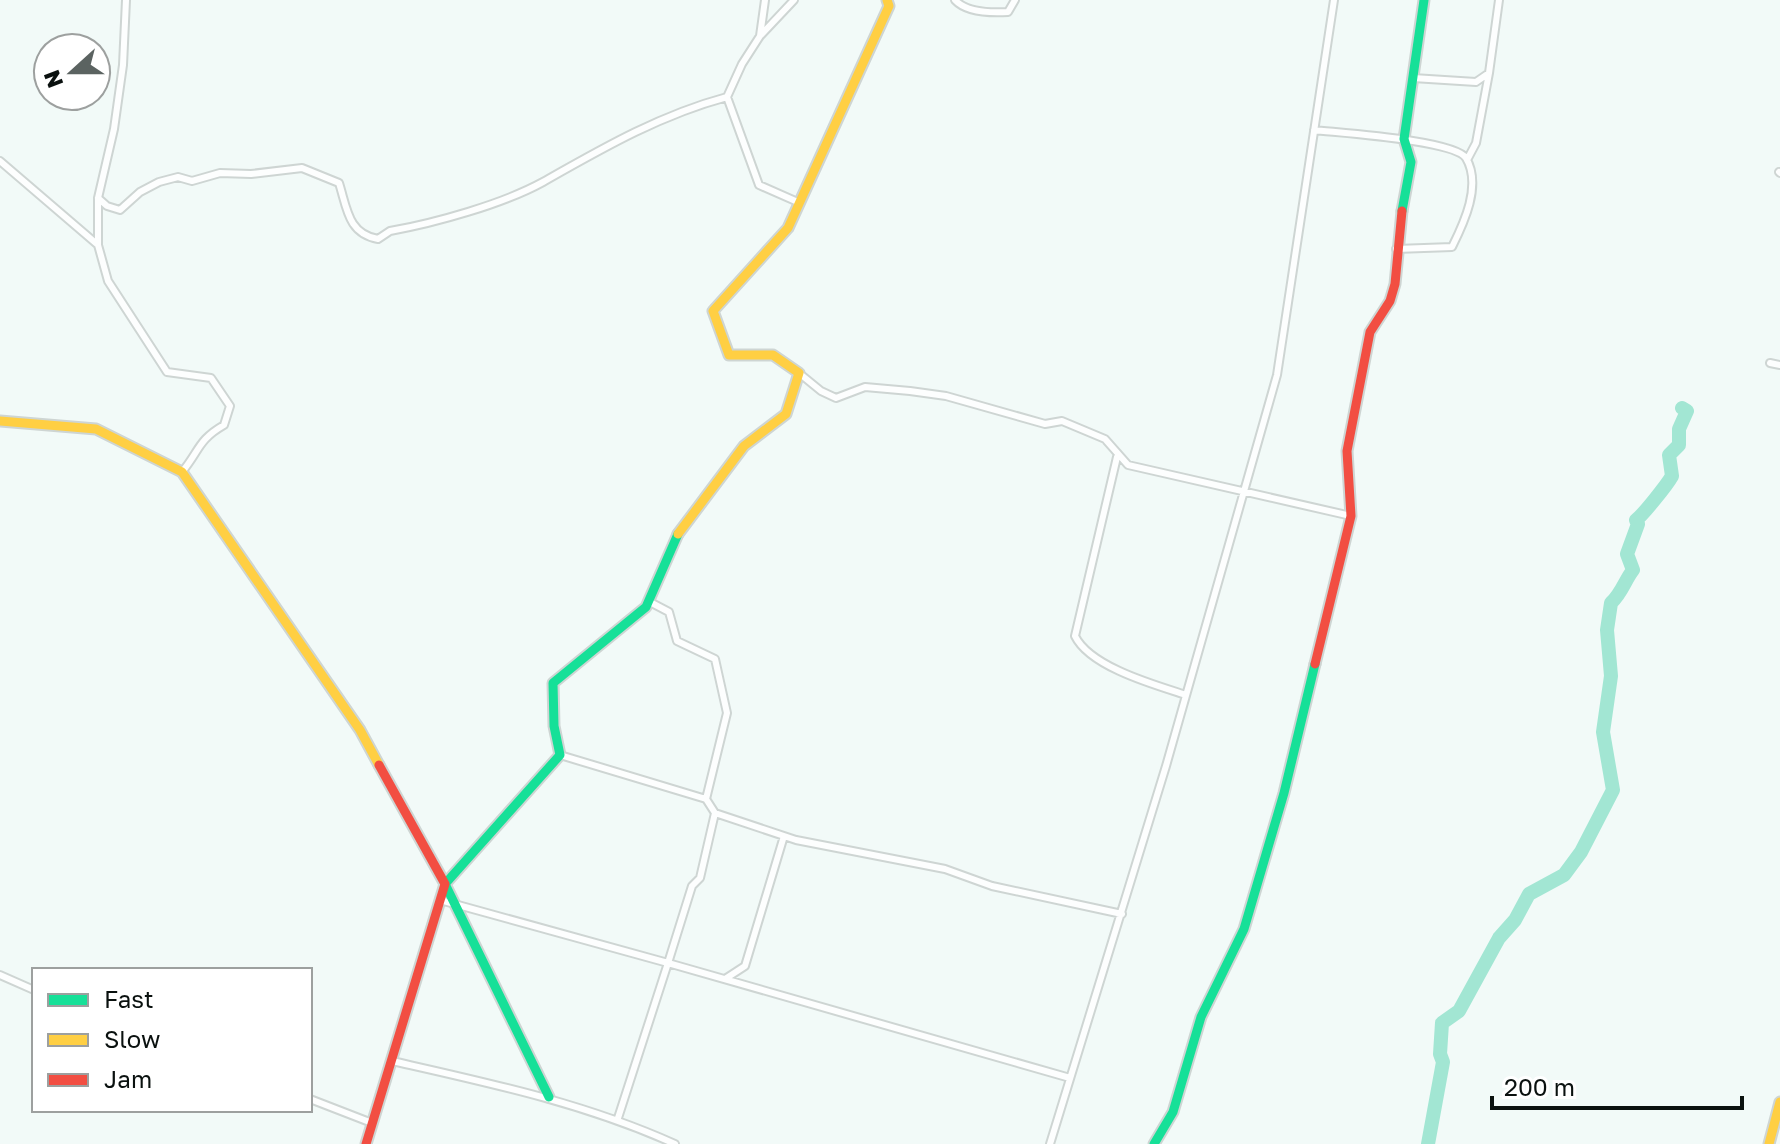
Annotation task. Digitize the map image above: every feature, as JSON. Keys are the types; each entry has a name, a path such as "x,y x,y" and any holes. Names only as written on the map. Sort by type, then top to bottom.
{"street":[{"path":"126,0 120,91 98,198 98,245 108,281 167,372 211,378 230,406 224,425 202,437 195,456 182,472"},
{"path":"760,36 765,0"},
{"path":"794,0 760,36 742,64 727,97 759,185 800,203"},
{"path":"887,0 889,6 782,237 713,311 729,355 773,355 836,398 865,387 910,391 946,396 1045,424 1062,421 1105,439 1117,457 1128,465 1351,516"},
{"path":"955,0 963,8 995,13 1008,12 1015,0"},
{"path":"1050,1144 1122,914 1277,375 1334,0"},
{"path":"1154,1144 1173,1112 1201,1017 1244,929 1284,793 1351,516 1347,451 1370,332 1390,301 1395,284 1396,249 1411,162 1404,139 1424,0"},
{"path":"1467,160 1476,143 1499,0"},
{"path":"1413,78 1476,82 1489,73"},
{"path":"98,198 107,206 120,210 159,182 178,177 192,181 220,173 251,174 302,168 339,183 353,228 364,237 378,239 390,231 472,209 544,182 634,131 681,109 727,97"},
{"path":"1314,130 1404,139 1460,152 1467,160 1471,176 1469,211 1452,247 1396,249"},
{"path":"0,161 98,245"},
{"path":"1770,363 1780,365"},
{"path":"560,755 554,726 553,683 646,607 677,535 744,446 786,414 799,373"},
{"path":"0,421 96,429 182,472 360,730 445,884 549,1097"},
{"path":"1117,457 1075,636 1086,650 1108,664 1138,679 1186,695"},
{"path":"647,601 669,612 677,641 715,659 727,713 706,799"},
{"path":"366,1144 445,884 560,755"},
{"path":"560,755 706,799 715,813 784,836 945,869 992,886 1122,914"},
{"path":"618,1118 692,886 700,878 715,813"},
{"path":"725,979 745,966 784,836"},
{"path":"440,900 1070,1078"},
{"path":"0,975 32,989"},
{"path":"392,1061 549,1097 618,1118 675,1144"},
{"path":"312,1100 372,1123"},
{"path":"1769,1144 1780,1102"}],"waterway":[{"path":"1428,1144 1443,1062 1440,1054 1442,1023 1459,1011 1499,938 1515,920 1529,894 1564,875 1581,852 1613,790 1603,732 1611,676 1607,630 1611,603 1633,570 1627,554 1638,524 1636,520 1672,476 1669,455 1679,445 1679,429 1687,411 1682,408"}],"traffic: fast":[{"path":"1402,211 1411,162 1404,139 1424,0"},
{"path":"549,1097 445,884 560,755 554,726 553,683 646,607 678,534"},
{"path":"1154,1144 1173,1112 1201,1017 1244,929 1284,793 1315,664"}],"traffic: slow":[{"path":"678,534 744,446 786,414 799,373 773,355 729,355 713,311 788,228 889,6 887,0"},
{"path":"0,421 96,429 182,472 360,730 379,765"},
{"path":"1769,1144 1780,1102"}],"traffic: jam":[{"path":"1315,664 1351,516 1347,451 1370,332 1390,301 1395,284 1402,211"},
{"path":"366,1144 445,884 379,765"}]}
